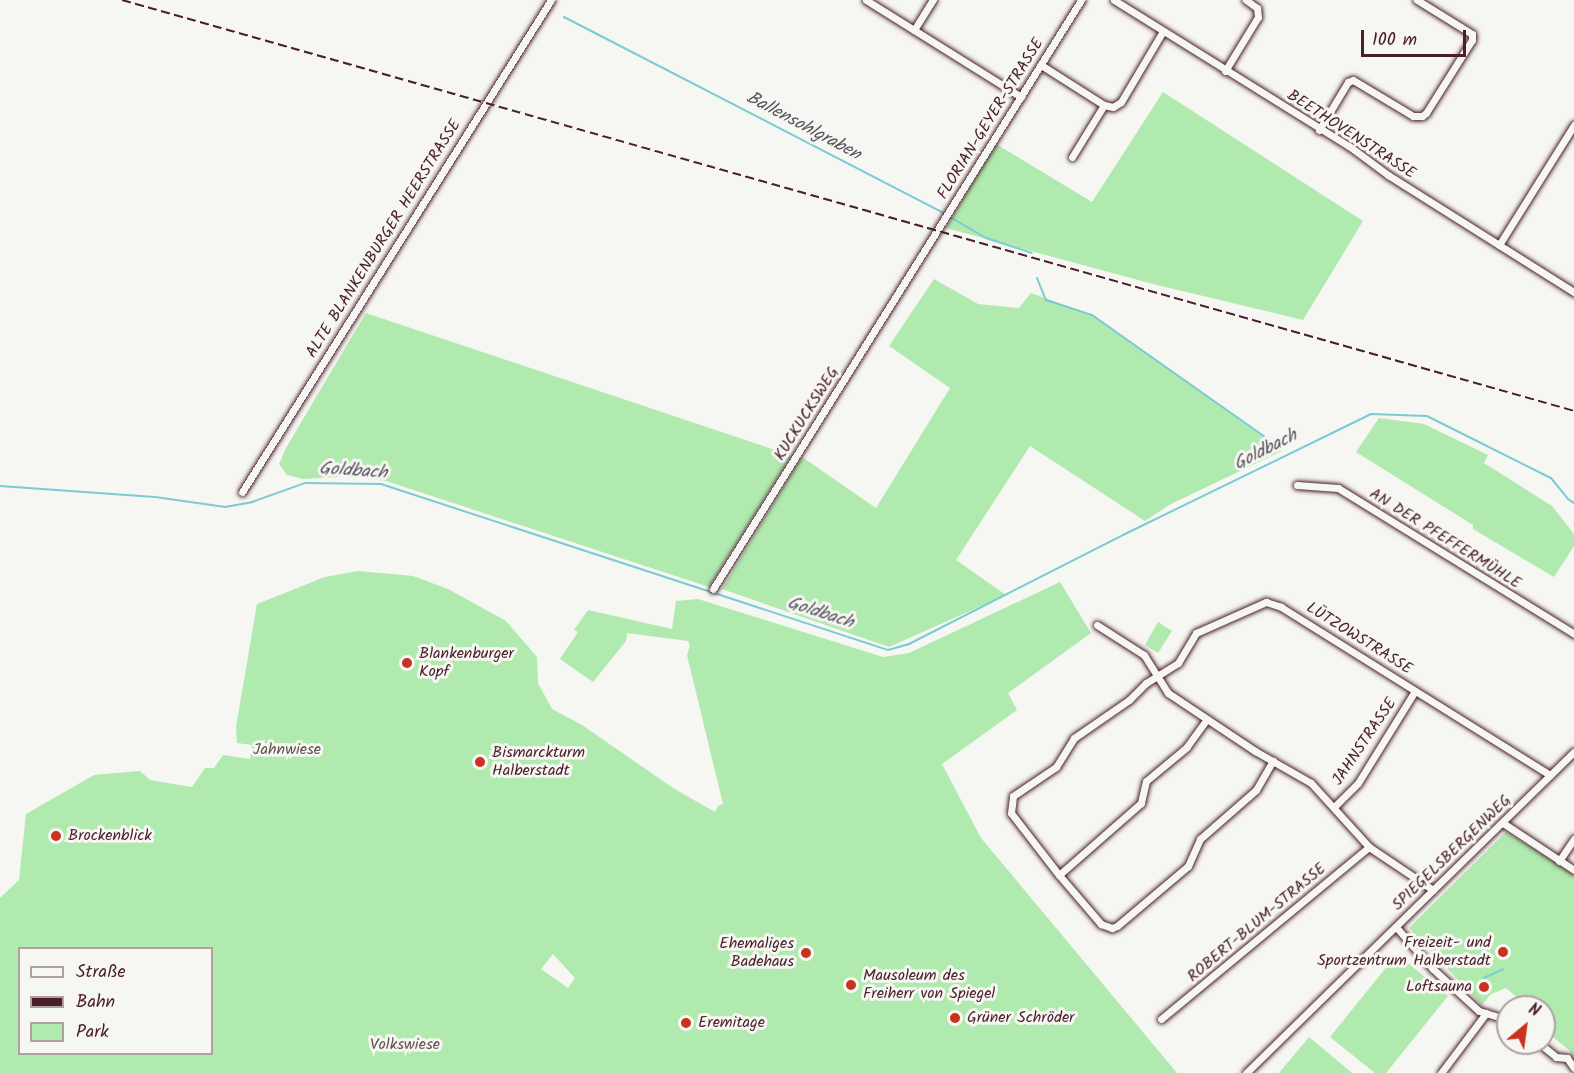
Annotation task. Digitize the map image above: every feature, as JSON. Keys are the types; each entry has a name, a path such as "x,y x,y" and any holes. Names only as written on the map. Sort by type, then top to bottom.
{"street":[{"name":"ALTE BLANKENBURGER HEERSTRASSE","path":"242,492 551,0"},
{"path":"866,0 1021,97"},
{"path":"914,30 933,0"},
{"name":"FLORIAN-GEYER-STRASSE","path":"924,252 1081,0"},
{"name":"BEETHOVENSTRASSE","path":"1114,0 1319,130 1349,146 1388,175 1574,292"},
{"path":"1225,71 1258,17 1257,8 1246,0"},
{"path":"1319,130 1348,82 1353,80 1413,116 1422,116 1472,40 1472,34 1417,0"},
{"path":"1041,65 1104,105 1113,107 1121,102 1163,31"},
{"path":"1072,157 1104,105"},
{"path":"1499,245 1574,125"},
{"name":"KUCKUCKSWEG","path":"713,589 924,252"},
{"name":"AN DER PFEFFERMÜHLE","path":"1297,485 1338,488 1574,634"},
{"name":"LÜTZOWSTRASSE","path":"1158,675 1178,663 1196,633 1266,602 1281,607 1550,775"},
{"path":"1096,625 1144,655 1168,693 1311,783 1370,846 1433,890"},
{"path":"1158,675 1146,682 1129,700 1074,738 1056,767 1013,796 1011,813 1101,924 1112,928 1117,926 1188,866 1200,839 1256,790 1273,760"},
{"name":"JAHNSTRASSE","path":"1334,807 1358,783 1415,691"},
{"path":"1059,875 1141,803 1146,781 1186,747 1207,719"},
{"name":"SPIEGELSBERGENWEG","path":"1246,1073 1574,752"},
{"path":"1503,823 1574,870"},
{"path":"1559,861 1574,839"},
{"name":"ROBERT-BLUM-STRASSE","path":"1161,1019 1370,846"},
{"path":"1396,927 1433,969 1479,1011 1496,1016"},
{"path":"1442,1073 1486,1013"},
{"path":"1554,1055 1567,1058 1574,1068"}],"green space":[{"path":"1163,92 1363,221 1303,320 1153,284 946,228 996,144 1092,202"},
{"path":"934,279 978,304 1019,308 1031,293 1095,316 1282,451 1169,505 1145,521 1030,446 956,560 1006,595 889,647 722,589 802,457 876,508 950,388 889,346"},
{"path":"366,313 791,456 709,587 386,481 353,476 303,479 287,475 279,464 287,446"},
{"path":"1379,418 1424,424 1488,455 1484,463 1552,506 1574,534 1574,546 1554,577 1473,529 1473,525 1356,452"},
{"path":"358,571 413,576 448,589 506,621 537,657 538,683 552,709 582,725 673,788 715,812 718,806 723,804 687,655 690,646 688,641 627,633 626,641 593,682 560,659 578,632 574,630 588,610 672,629 676,601 698,599 883,657 909,653 1060,582 1091,633 1008,693 1017,710 942,764 981,838 1177,1073 0,1073 0,898 19,880 26,814 94,775 140,771 150,780 192,787 205,768 214,768 223,755 250,759 252,745 237,743 236,727 257,604 325,577","holes":["553,954 575,978 568,988 541,969"]},
{"path":"1158,622 1172,631 1158,653 1145,645"},
{"name":"Freizeit- und Sportzentrum Halberstadt","path":"1506,832 1574,874 1574,1063 1569,1050 1556,1040 1556,995 1514,995 1506,988 1491,994 1482,1005 1409,928"},
{"path":"1397,954 1448,996 1386,1073 1375,1073 1330,1037"},
{"path":"1309,1037 1352,1073 1279,1073"}],"waterway":[{"name":"Ballensohlgraben","path":"564,17 938,210 986,238 1032,253"},
{"name":"Ballensohlgraben","path":"1037,278 1046,300 1092,315 1276,445"},
{"name":"Goldbach","path":"0,486 155,497 225,507 252,502 305,483 381,484 888,650 909,644 1123,535 1371,414 1427,416 1551,478 1574,503"},
{"path":"1484,978 1503,969"}],"railway":[{"path":"122,0 1574,411"}],"place":[{"name":"Blankenburger Kopf","path":"407,663"},
{"name":"Bismarckturm Halberstadt","path":"480,762"},
{"name":"Brockenblick","path":"56,836"},
{"name":"Freizeit- und Sportzentrum Halberstadt","path":"1503,952"},
{"name":"Ehemaliges Badehaus","path":"806,953"},
{"name":"Mausoleum des Freiherr von Spiegel","path":"851,985"},
{"name":"Loftsauna","path":"1484,987"},
{"name":"Grüner Schröder","path":"955,1018"},
{"name":"Eremitage","path":"686,1023"}],"park label":[{"name":"Jahnwiese","path":"287,750"},
{"name":"Volkswiese","path":"405,1045"}]}
